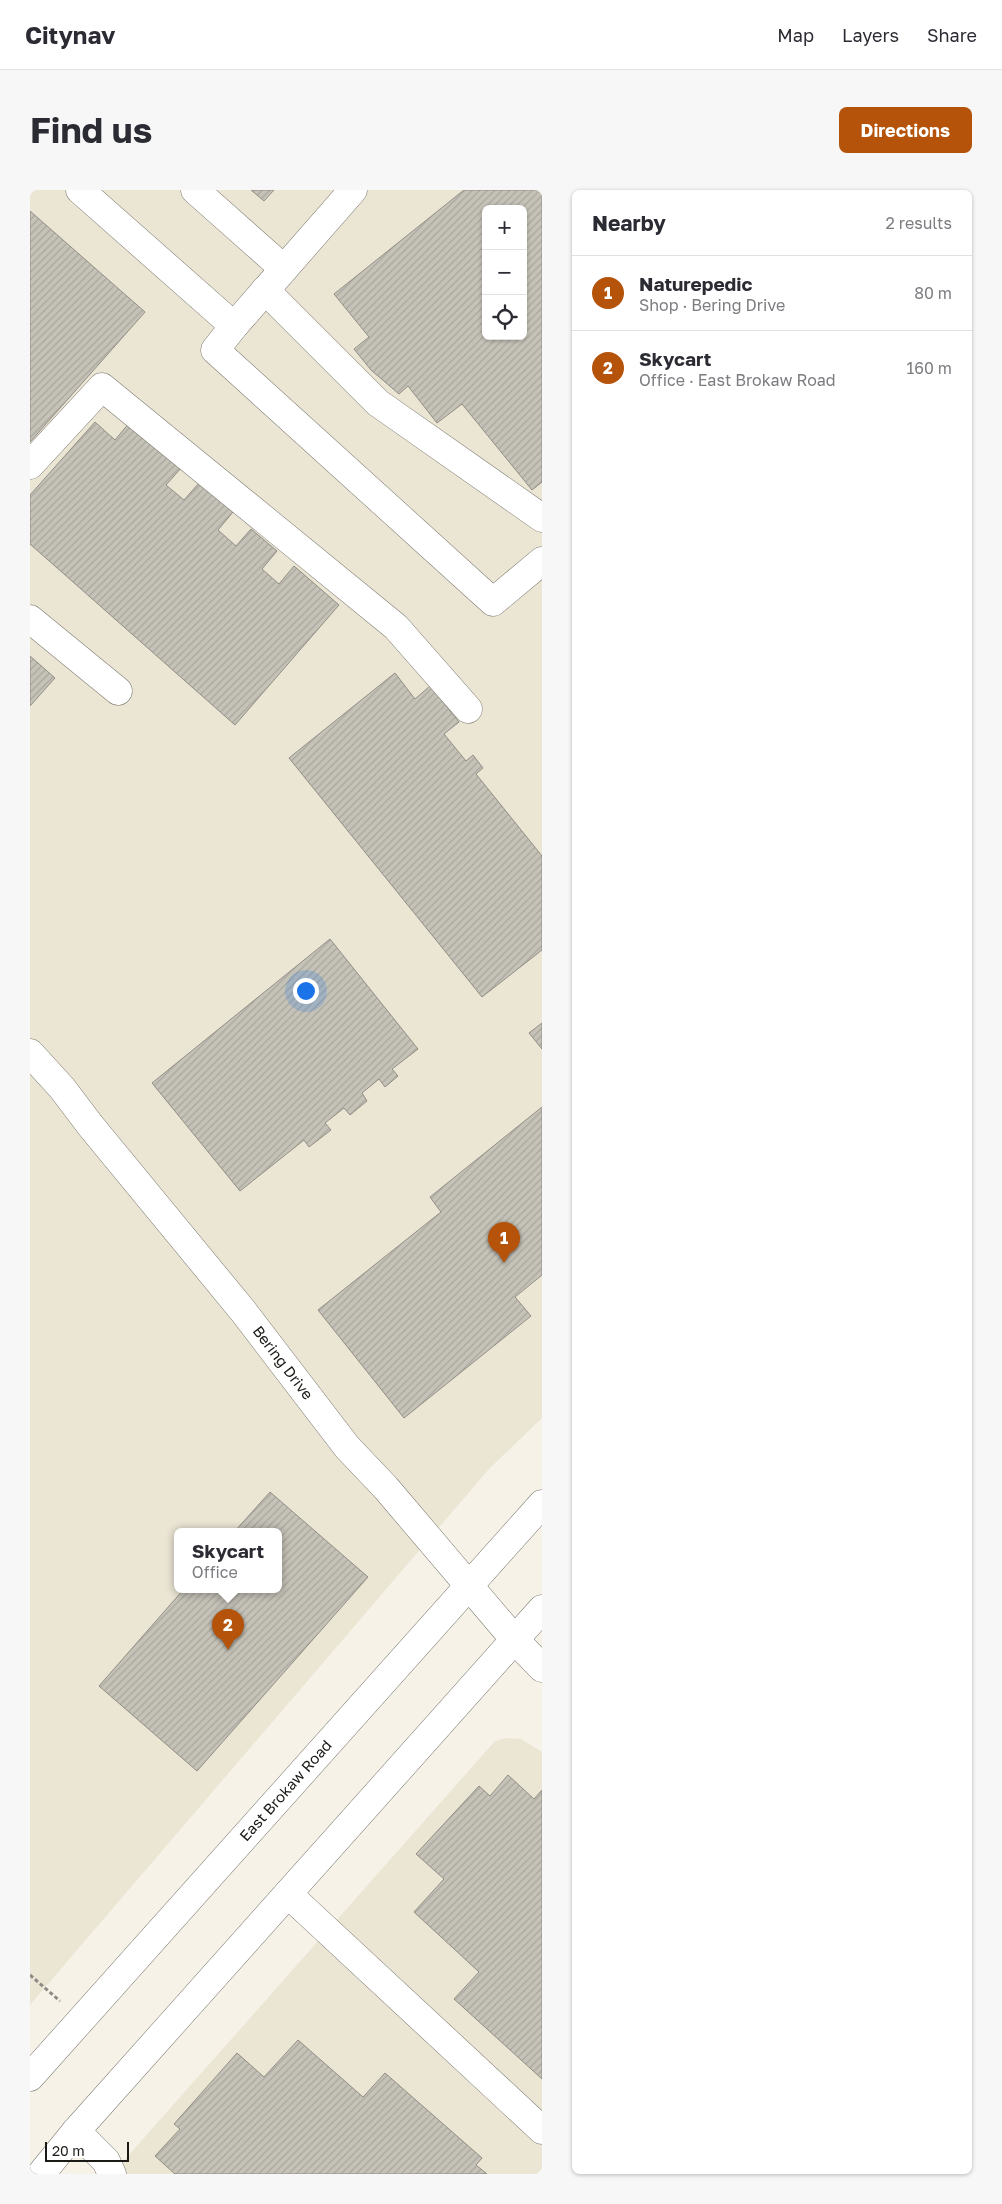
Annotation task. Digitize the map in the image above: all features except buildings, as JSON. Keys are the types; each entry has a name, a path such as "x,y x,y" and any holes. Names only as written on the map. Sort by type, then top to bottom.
{"main road":[{"path":"80,190 234,326"},
{"path":"196,190 284,269"},
{"path":"354,190 265,290 215,350 493,602 542,562"},
{"path":"265,290 378,403 542,518"},
{"path":"30,465 102,387 396,627 468,709"},
{"path":"30,619 118,691"},
{"name":"Bering Drive","path":"30,1052 62,1088 90,1125 243,1311 347,1447 426,1534 515,1640 542,1668"},
{"name":"East Brokaw Road","path":"30,2077 542,1504"},
{"path":"40,2174 76,2130 542,1609"},
{"path":"288,1894 542,2130"},
{"path":"76,2130 106,2161 112,2174"}],"path":[{"path":"30,1975 82,2019"}],"shaded area":[{"path":"30,190 542,190 542,1418 489,1469 30,2005"},
{"path":"506,1738 521,1739 542,1752 542,2174 112,2174 495,1741"}],"place":[{"name":"Naturepedic","path":"504,1263"},
{"name":"Skycart","path":"228,1650"}]}
